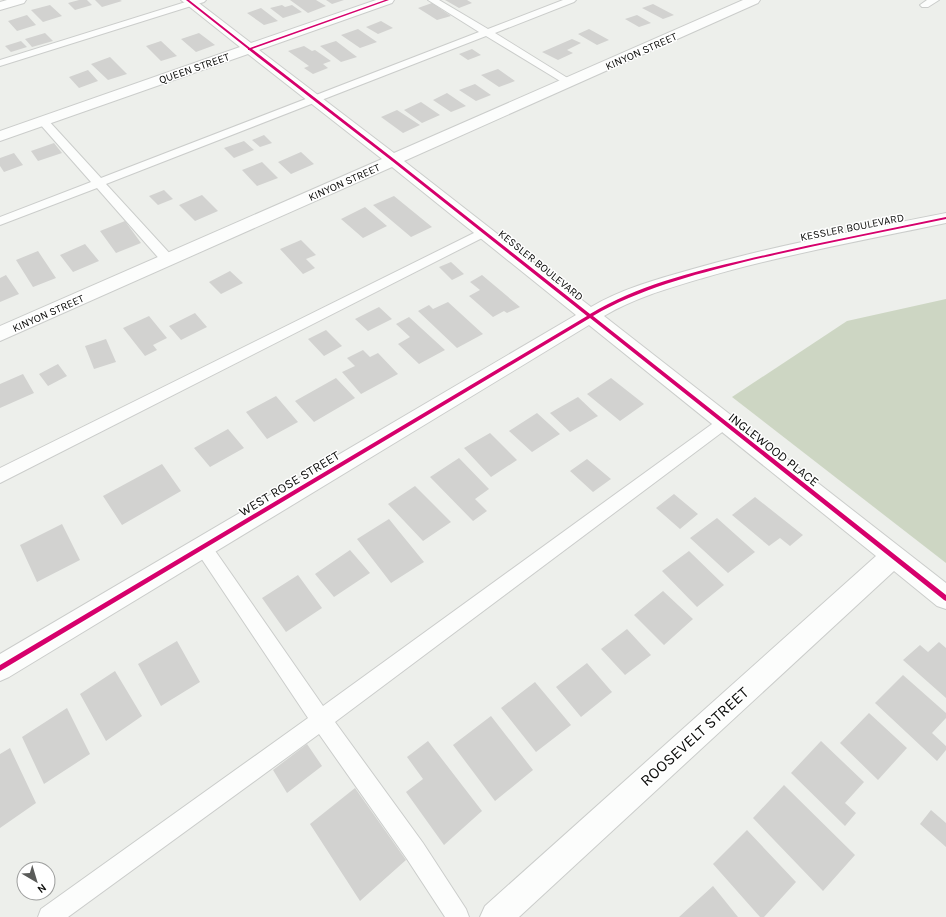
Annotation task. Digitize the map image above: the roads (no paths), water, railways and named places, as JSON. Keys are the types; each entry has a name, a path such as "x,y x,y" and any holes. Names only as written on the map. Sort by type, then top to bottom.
{"street":[{"path":"0,6 20,0"},
{"name":"QUEEN STREET","path":"0,136 388,0"},
{"name":"KINYON STREET","path":"0,334 754,0"},
{"name":"KESSLER BOULEVARD","path":"193,1 249,49 393,160 589,316 608,305 651,287 720,267 794,248 946,218"},
{"name":"INGLEWOOD PLACE","path":"589,316 946,598"},
{"name":"WEST ROSE STREET","path":"0,668 589,316"},
{"name":"ROOSEVELT STREET","path":"496,917 892,556"}],"lane":[{"path":"433,0 569,82"},
{"path":"0,221 571,0"},
{"path":"925,5 934,0"},
{"path":"0,63 193,1"},
{"path":"43,121 168,260"},
{"path":"0,476 484,232"},
{"path":"49,917 321,720 724,423"},
{"path":"203,547 321,720 415,851 458,917"}]}
